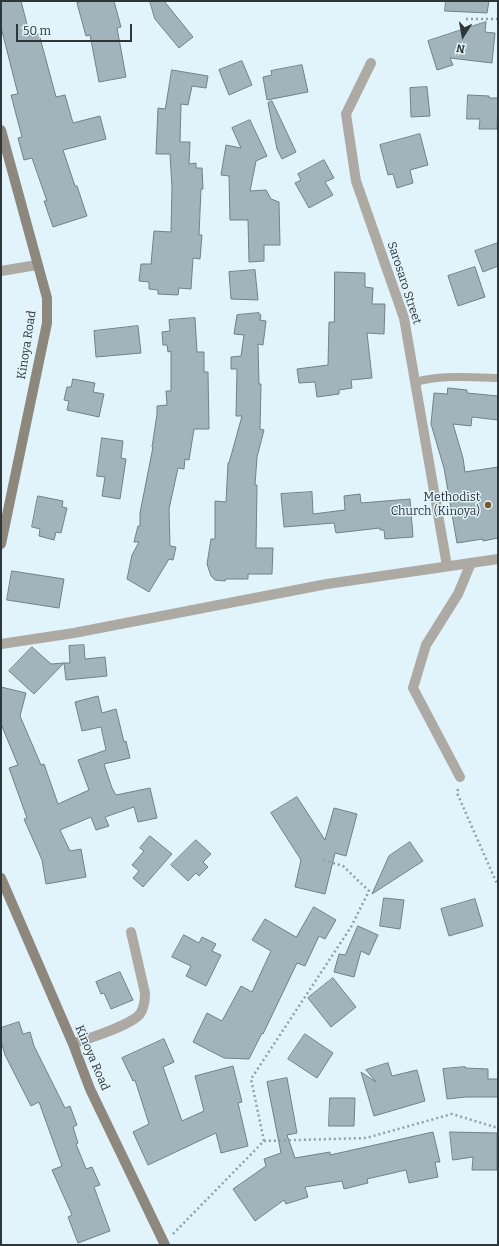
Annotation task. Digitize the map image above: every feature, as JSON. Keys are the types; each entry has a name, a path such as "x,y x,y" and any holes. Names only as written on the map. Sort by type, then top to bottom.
{"main road":[{"name":"Kinoya Road","path":"1,130 47,298 47,323 1,544"},
{"name":"Kinoya Road","path":"1,878 90,1089 165,1244"}],"street":[{"name":"Sarosaro Street","path":"371,63 346,114 347,121 356,181 404,318 446,566"},
{"path":"1,272 37,265"},
{"path":"1,644 74,633 327,584 498,559"},
{"path":"460,777 413,688 426,645 458,594 471,563"},
{"path":"72,1044 131,1022 140,1013 144,1003 145,993 131,932"}],"lane":[{"path":"415,382 432,378 498,378"}],"path":[{"path":"466,19 498,19"},
{"path":"460,777 457,793 498,886"},
{"path":"264,1141 251,1079 350,927 369,891 343,866 323,860"},
{"path":"165,1244 264,1141 366,1138 452,1114 498,1128"}],"building":[{"path":"1,1 21,1 30,36 39,34 56,97 65,95 73,123 100,116 106,139 63,150 87,216 53,227 44,201 47,201 32,158 24,160 18,138 22,137 11,95 18,94 1,27"},
{"path":"85,1 114,1 121,27 117,28 126,77 99,82 90,35 86,36 77,3"},
{"path":"150,1 164,1 193,37 179,48 155,19"},
{"path":"446,1 489,1 487,13 445,11"},
{"path":"486,22 485,32 495,33 492,63 450,58 453,65 437,70 428,41"},
{"path":"242,61 252,85 229,95 219,70"},
{"path":"302,65 308,92 267,100 263,77 272,75 271,71"},
{"path":"172,70 208,76 206,88 192,86 188,105 181,104 180,142 190,142 189,164 196,163 196,168 202,168 203,189 201,189 199,235 202,235 200,259 193,258 191,289 179,288 178,295 158,294 158,290 149,289 149,282 139,281 141,264 151,264 154,231 171,232 172,188 170,154 156,154 158,108 165,109"},
{"path":"427,87 430,116 411,117 410,88"},
{"path":"468,95 498,98 497,129 479,129 480,119 467,119"},
{"path":"272,101 296,152 282,159 277,149 268,103"},
{"path":"250,120 267,156 256,161 250,191 266,190 271,199 279,202 280,245 264,245 264,261 249,262 248,220 230,220 229,176 221,175 226,145 241,148 232,128"},
{"path":"420,134 428,165 410,170 413,183 397,188 393,174 388,175 380,145"},
{"path":"324,160 334,178 325,182 333,195 309,208 295,183 301,180 298,174"},
{"path":"498,243 498,266 483,272 475,251"},
{"path":"475,267 485,297 458,306 448,276"},
{"path":"255,270 258,300 231,299 229,272"},
{"path":"335,272 365,273 365,287 373,288 372,304 385,304 384,334 367,333 372,378 351,380 352,388 339,390 339,394 317,397 315,382 299,383 297,369 328,365 329,322 334,322"},
{"path":"259,313 261,315 260,320 266,321 263,345 258,344 259,384 261,384 260,429 264,430 257,457 255,485 257,485 256,548 273,548 272,574 248,574 248,579 226,579 225,581 215,580 211,576 207,564 211,539 215,539 215,501 226,502 228,463 242,416 236,416 237,369 231,369 231,357 241,356 244,335 234,334 237,315"},
{"path":"195,318 197,352 204,352 204,372 208,372 209,429 194,429 189,460 185,459 184,469 178,468 169,509 170,546 176,547 173,560 169,559 149,592 127,579 132,555 139,542 134,542 138,526 140,526 140,513 153,447 157,406 167,405 166,391 171,391 171,351 168,352 167,345 163,345 162,332 170,331 169,320"},
{"path":"138,326 141,353 96,357 94,331"},
{"path":"73,379 95,383 93,392 104,394 99,417 67,410 69,401 64,400 67,387 71,387"},
{"path":"448,388 467,390 467,393 498,396 498,420 472,417 471,426 453,424 463,458 465,472 498,467 498,538 457,543 444,468 431,424 434,393 447,394"},
{"path":"102,438 123,441 121,458 126,459 120,499 102,496 105,477 97,476"},
{"path":"312,492 313,514 345,510 344,496 360,494 361,503 410,499 413,537 385,539 384,530 380,530 380,528 336,533 334,523 284,527 281,494"},
{"path":"38,496 63,501 62,507 67,508 61,533 56,532 54,540 39,536 40,529 32,527"},
{"path":"12,571 64,579 59,608 7,600"},
{"path":"84,645 85,659 105,657 107,676 66,680 64,663 70,663 69,646"},
{"path":"32,647 51,664 64,663 34,694 9,671"},
{"path":"1,687 26,693 20,716 41,765 44,764 58,804 89,790 78,760 106,750 101,727 82,731 75,702 98,696 102,713 116,709 124,742 126,741 130,758 104,764 112,788 116,795 150,788 157,818 138,822 134,807 105,817 109,826 96,830 91,817 60,830 70,851 81,849 86,877 46,884 42,860 24,819 27,818 9,768 18,765 1,724"},
{"path":"297,797 325,840 334,808 357,814 346,856 335,853 325,894 295,887 301,860 271,813"},
{"path":"150,836 172,854 143,887 133,878 139,871 132,865 144,851 140,848"},
{"path":"196,840 211,854 203,862 208,867 199,876 196,873 188,881 171,865"},
{"path":"410,842 423,861 372,894 389,856"},
{"path":"384,898 404,900 400,929 380,926"},
{"path":"475,899 483,926 449,936 441,909"},
{"path":"314,907 336,920 325,939 319,936 305,966 297,963 263,1034 262,1033 249,1059 224,1058 193,1042 207,1013 222,1021 241,986 252,992 271,951 252,940 265,919 296,937"},
{"path":"358,926 378,935 369,955 361,951 354,977 334,972 339,954 345,955"},
{"path":"184,935 199,943 202,937 216,944 212,951 221,955 206,986 186,976 191,966 172,957"},
{"path":"120,972 133,1000 111,1009 104,993 101,994 96,982"},
{"path":"333,978 356,1007 331,1027 308,998"},
{"path":"19,1022 23,1034 30,1032 34,1046 65,1108 70,1106 77,1125 73,1127 78,1143 76,1144 86,1169 92,1167 100,1185 94,1187 110,1231 78,1243 68,1217 72,1215 52,1170 62,1166 39,1102 31,1106 5,1055 1,1041 1,1028"},
{"path":"305,1034 333,1053 317,1078 288,1059"},
{"path":"164,1039 174,1062 163,1067 182,1121 204,1111 195,1076 233,1066 242,1102 238,1103 248,1146 221,1153 216,1133 148,1165 133,1132 149,1124 135,1080 133,1081 122,1058"},
{"path":"388,1063 392,1076 417,1070 425,1101 374,1116 361,1072 376,1082 366,1070"},
{"path":"465,1067 488,1069 488,1079 498,1079 498,1097 466,1097 447,1099 443,1069"},
{"path":"287,1078 297,1133 287,1135 295,1158 330,1152 330,1155 433,1132 440,1162 435,1162 438,1177 409,1183 406,1170 367,1179 368,1183 344,1189 342,1181 305,1187 308,1197 286,1204 284,1200 255,1221 233,1189 266,1166 264,1159 281,1153 267,1082"},
{"path":"330,1098 355,1098 354,1126 329,1126"},
{"path":"450,1132 497,1133 497,1170 472,1170 473,1157 453,1160"}],"place":[{"name":"Methodist Church (Kinoya)","path":"488,505"}]}
